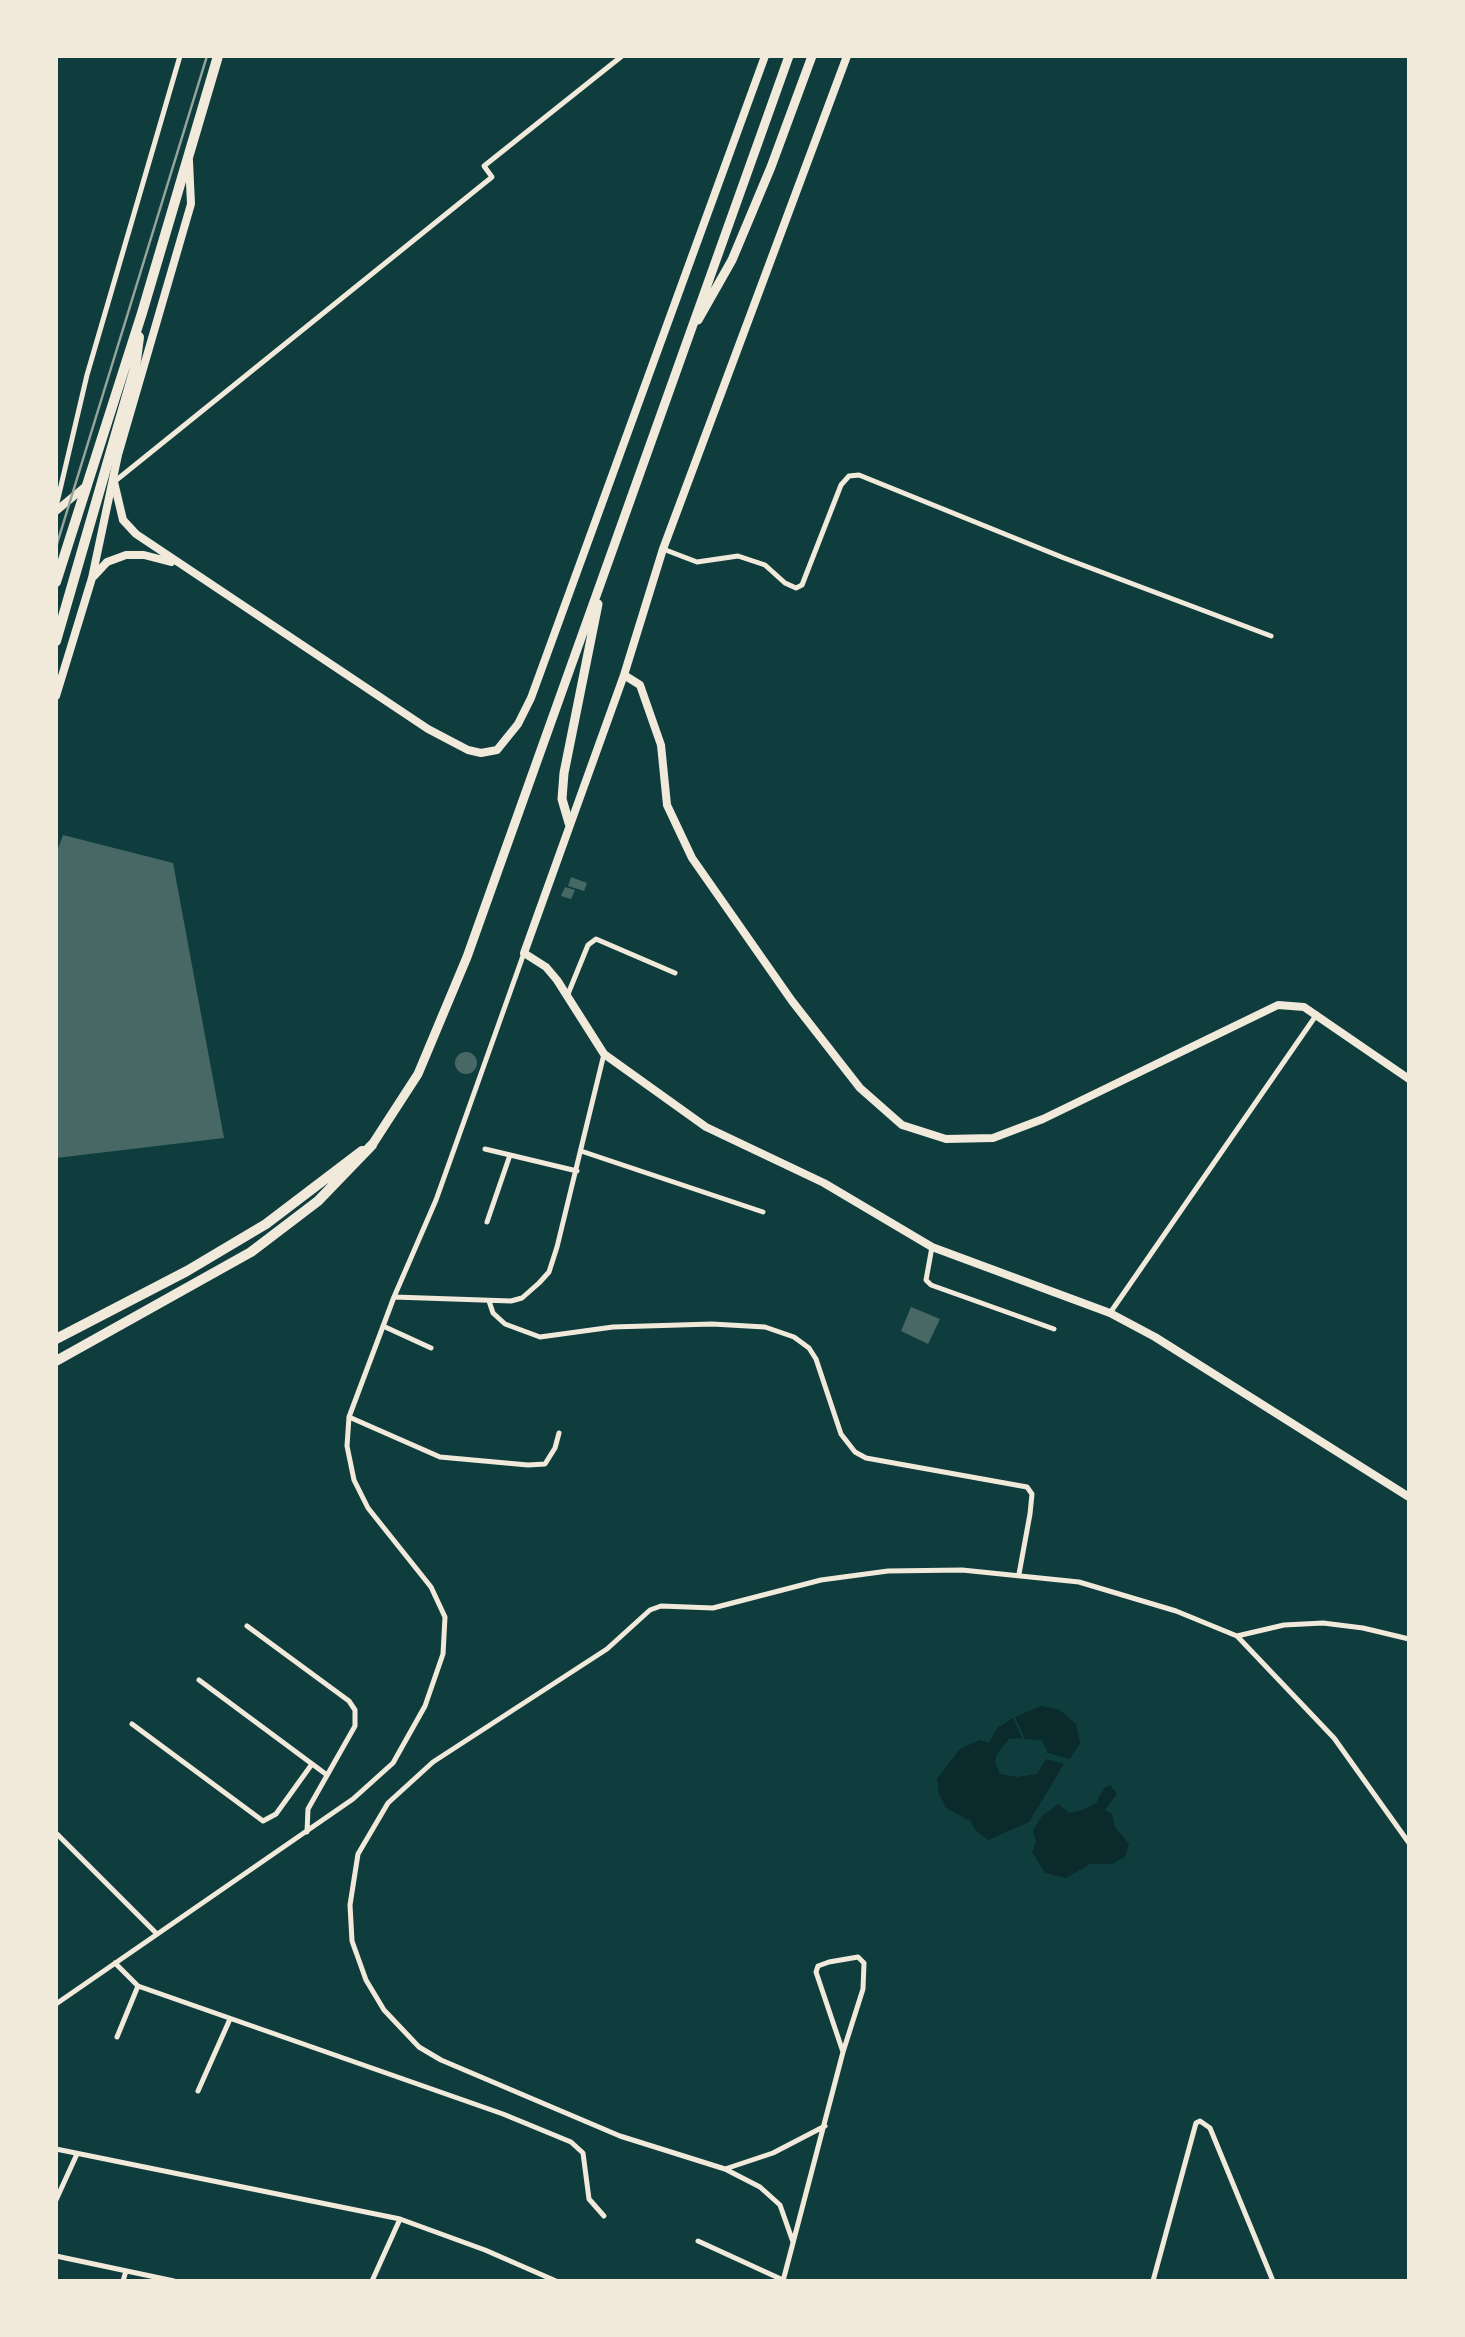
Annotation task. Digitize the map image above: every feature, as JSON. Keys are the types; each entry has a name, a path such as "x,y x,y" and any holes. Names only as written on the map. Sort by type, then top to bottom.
{"highway":[{"path":"56,582 142,313 218,56"},
{"path":"56,1362 251,1252 318,1201 372,1145 390,1121 431,1047 565,690 606,565 789,56"},
{"path":"687,340 732,260 771,167 811,56"},
{"path":"56,641 135,368 142,313"},
{"path":"569,823 562,799 564,773 606,565"},
{"path":"56,1339 187,1271 255,1231 295,1204 339,1166 372,1145"}],"main road":[{"path":"114,482 123,520 136,534 184,568 428,729 481,753 497,750 505,742 531,698 765,56"},
{"path":"847,56 663,550 624,674 524,953 546,967 568,994 604,1054 706,1127 824,1183 932,1247 1110,1312 1155,1337 1409,1497"},
{"path":"56,696 92,578 118,455 191,204 188,155"},
{"path":"56,509 86,486"},
{"path":"92,578 107,562 126,555 152,556 184,568"},
{"path":"624,674 640,685 660,745 667,805 692,858 792,1002 860,1088 902,1125 946,1139 993,1138 1043,1119 1278,1005 1295,1005 1317,1014 1409,1079"}],"street":[{"path":"56,509 87,375 180,56"},
{"path":"114,482 492,177 484,166 622,56"},
{"path":"663,550 697,562 738,556 765,565 785,583 796,588 802,585 841,485 849,476 859,475 1065,558 1271,636"},
{"path":"568,994 588,945 596,939 675,973"},
{"path":"56,2004 307,1832 372,1784 405,1747 436,1679 447,1628 441,1605 431,1587 368,1508 354,1480 347,1446 349,1417 394,1297 436,1200 524,953"},
{"path":"1110,1312 1317,1014"},
{"path":"394,1297 489,1301 522,1298 549,1272 577,1171 604,1054"},
{"path":"485,1149 577,1171"},
{"path":"581,1151 763,1212"},
{"path":"487,1222 510,1155"},
{"path":"932,1247 926,1280 931,1285 1054,1329"},
{"path":"489,1301 493,1313 505,1324 540,1337 613,1327 712,1324 765,1326 794,1336 809,1348 816,1359 841,1434 855,1452 866,1458 1027,1487 1032,1494 1019,1574"},
{"path":"383,1326 431,1348"},
{"path":"349,1417 440,1457 528,1465 545,1464 555,1448 559,1433"},
{"path":"793,2242 784,2213 774,2198 760,2187 725,2169 620,2136 441,2060 408,2038 384,2010 366,1980 352,1941 350,1905 354,1870 365,1837 387,1803 433,1762 607,1648 639,1617 655,1608 712,1608 821,1580 888,1571 962,1570 1019,1574 1060,1578 1109,1590 1177,1611 1237,1636 1334,1738 1409,1843"},
{"path":"1237,1636 1284,1625 1323,1623 1363,1628 1409,1639"},
{"path":"247,1626 349,1701 355,1710 355,1726 308,1809 307,1832"},
{"path":"198,1680 327,1775"},
{"path":"132,1724 263,1821 276,1814 312,1764"},
{"path":"56,1833 156,1933"},
{"path":"698,2241 783,2281 843,2052 863,1989 864,1963 858,1957 818,1966 816,1972 843,2052"},
{"path":"115,1963 138,1986 503,2114 571,2142 583,2153 589,2199 604,2216"},
{"path":"117,2037 138,1986"},
{"path":"198,2091 230,2019"},
{"path":"1153,2281 1196,2123 1202,2122 1210,2128 1273,2281"},
{"path":"725,2169 773,2153 825,2126"},
{"path":"56,2149 400,2220 485,2250 556,2281"},
{"path":"56,2200 77,2154"},
{"path":"372,2281 400,2220"},
{"path":"56,2258 174,2281"},
{"path":"123,2281 126,2271"}],"water":[{"path":"1041,1706 1060,1710 1076,1724 1080,1743 1070,1759 1048,1753 1042,1740 1025,1739 1015,1717"},
{"path":"1013,1718 1022,1738 1009,1739 997,1754 995,1762 1000,1774 1017,1777 1037,1774 1046,1759 1064,1764 1029,1822 988,1840 975,1830 971,1821 947,1809 939,1794 937,1779 960,1749 980,1740 989,1743 997,1728"},
{"path":"1110,1785 1117,1794 1105,1810 1112,1814 1115,1827 1129,1844 1125,1857 1112,1864 1090,1864 1066,1878 1045,1873 1032,1852 1036,1842 1033,1830 1041,1817 1058,1804 1069,1813 1083,1810 1096,1803 1104,1788"}],"building":[{"path":"63,835 173,863 224,1138 56,1158 56,854"},
{"path":"571,877 587,883 584,891 568,886"},
{"path":"565,887 575,890 571,899 561,896"},
{"path":"466,1052 474,1055 477,1063 474,1071 466,1074 458,1071 455,1063 458,1055"},
{"path":"911,1307 940,1319 928,1344 901,1331"}],"railway":[{"path":"56,547 207,56"}]}
